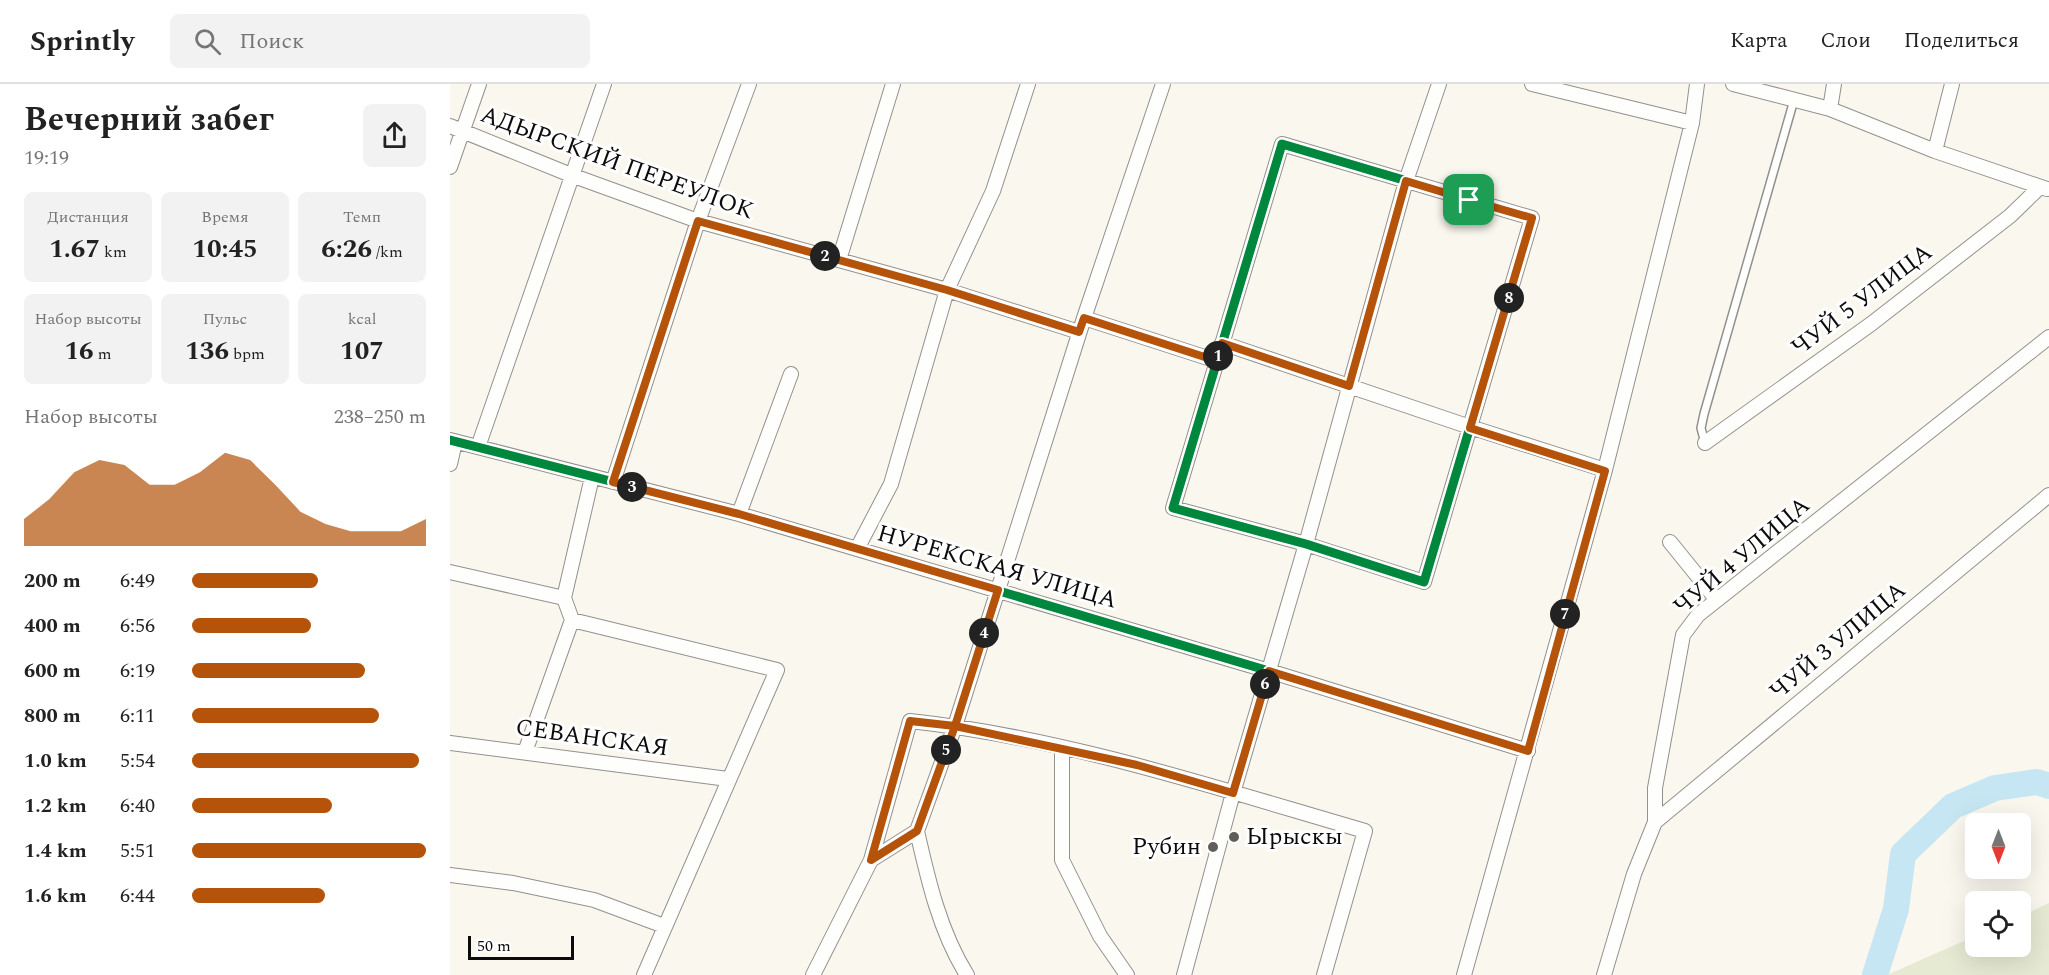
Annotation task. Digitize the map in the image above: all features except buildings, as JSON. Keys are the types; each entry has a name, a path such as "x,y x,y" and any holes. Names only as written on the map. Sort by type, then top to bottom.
{"street":[{"path":"450,167 457,128 479,84"},
{"path":"478,447 604,84"},
{"path":"613,482 698,221 749,84"},
{"path":"839,260 893,84"},
{"path":"857,549 891,484 947,290 993,190 1028,84"},
{"path":"967,975 959,963 930,891 917,831 955,726 1079,332 1163,84"},
{"path":"1184,975 1233,793 1306,544 1406,181 1439,84"},
{"path":"1532,84 1692,123"},
{"path":"1464,975 1605,471 1692,123 1697,84"},
{"path":"1733,84 1830,109 1935,151 2045,188"},
{"path":"1830,109 1834,84"},
{"path":"1935,151 1952,84"},
{"name":"АДЫРСКИЙ ПЕРЕУЛОК","path":"457,128 571,176 698,221 947,290 1079,332"},
{"path":"1282,144 1532,218 1424,582 1306,544 1173,508 1222,343 1282,144"},
{"name":"ЧУЙ 5 УЛИЦА","path":"1705,443 1870,324 2045,188"},
{"path":"1084,318 1217,361"},
{"name":"ЧУЙ 4 УЛИЦА","path":"1604,975 1634,874 1655,822 1655,789 1683,635 1698,615 2049,337"},
{"path":"1222,343 1470,428 1605,471"},
{"path":"739,514 791,374"},
{"path":"450,464 453,441"},
{"name":"НУРЕКСКАЯ УЛИЦА","path":"453,441 739,514 1269,671 1528,751"},
{"path":"525,752 573,620 564,598 592,477"},
{"name":"ЧУЙ 3 УЛИЦА","path":"1655,822 2049,495"},
{"path":"1670,542 1717,600"},
{"path":"450,572 564,598"},
{"path":"573,620 777,670 644,975"},
{"path":"813,975 871,860 910,721 955,726 1137,765 1365,831 1324,975"},
{"name":"СЕВАНСКАЯ","path":"450,742 728,780"},
{"path":"1062,748 1062,860 1100,936 1127,975"},
{"path":"871,860 917,831"},
{"path":"450,875 513,883 594,900 664,926"}],"lane":[{"path":"1705,443 1701,428 1704,414 1794,100"}],"green space":[{"path":"2049,903 2049,975 1887,975 1965,940 1965,957 2031,957 2031,911"}],"waterway":[{"path":"1875,975 1896,909 1903,854 1953,806 1995,788 2037,782 2049,786"}],"cycle path":[{"path":"1282,144 1532,218 1424,582 1306,544 1173,508 1282,144"},
{"path":"450,440 739,514 1269,671 1528,751"}],"place":[{"name":"Ырыскы","path":"1234,837"},
{"name":"Рубин","path":"1213,847"}],"route":[{"path":"1469,200 1406,181 1349,386 1222,343 1217,361 1084,318 1079,332 947,290 698,221 613,482 739,514 998,590 955,726 910,721 871,860 917,831 955,726 1137,765 1233,793 1269,671 1528,751 1605,471 1470,428 1532,218 1469,200"}]}
